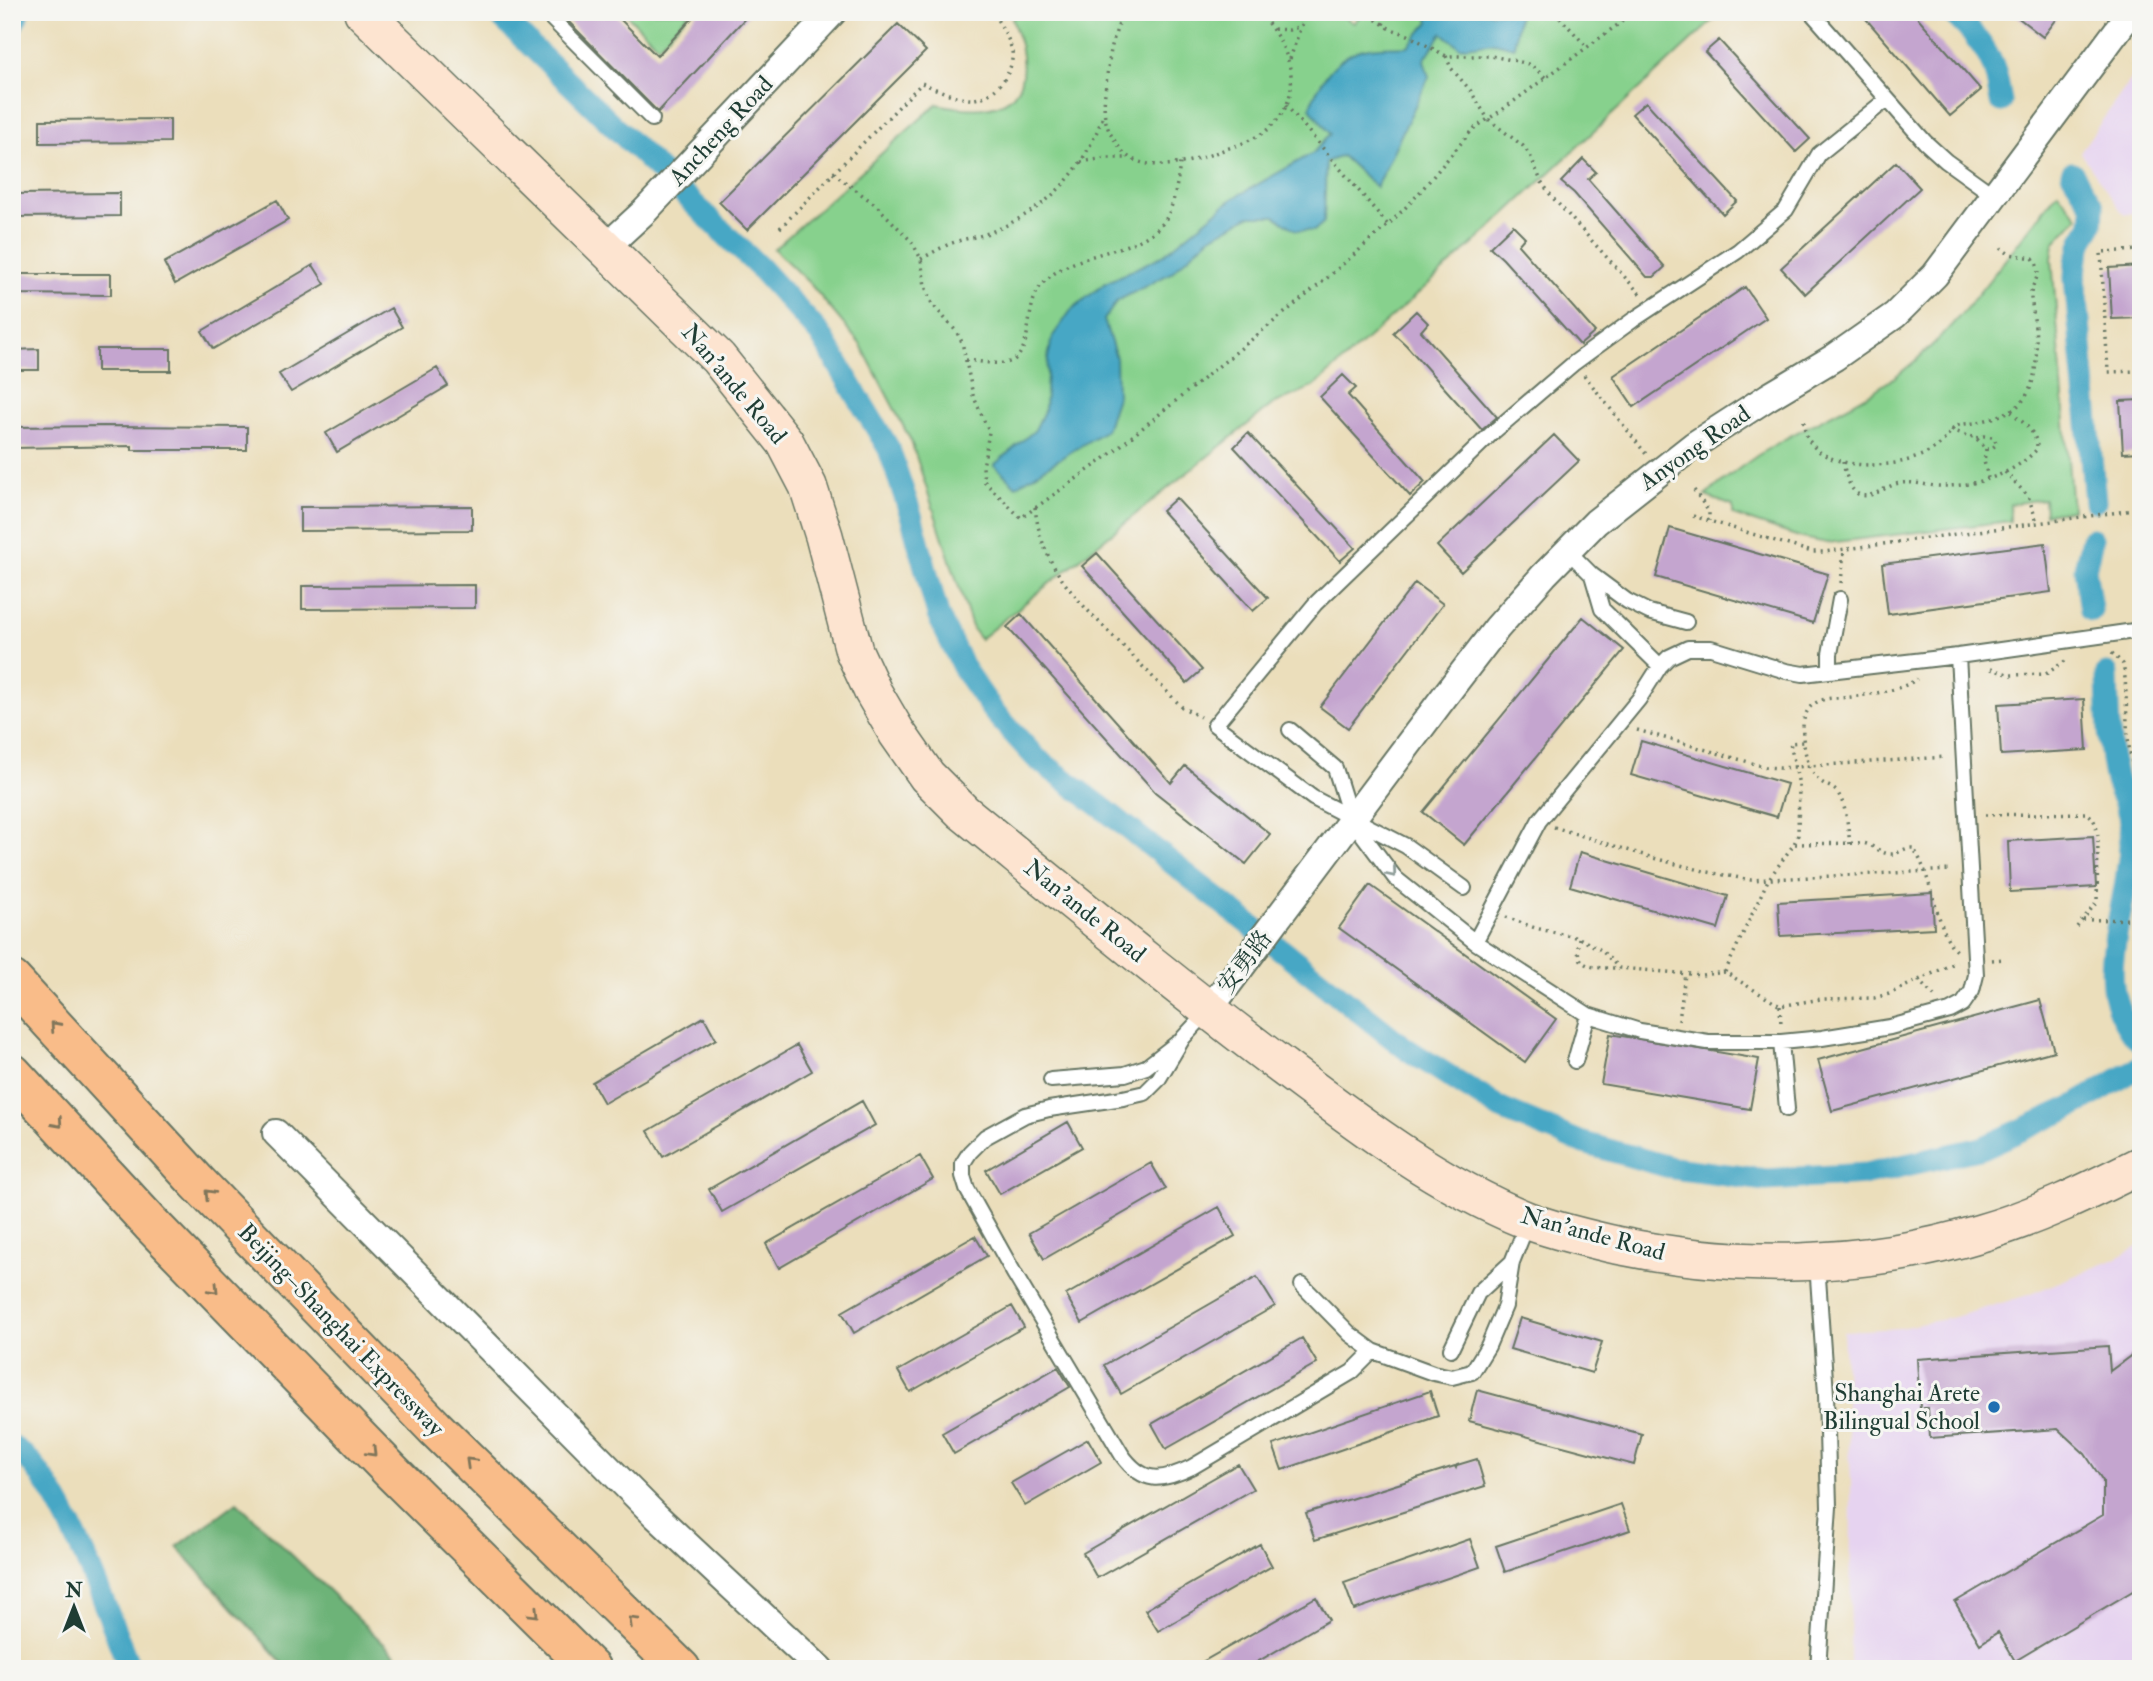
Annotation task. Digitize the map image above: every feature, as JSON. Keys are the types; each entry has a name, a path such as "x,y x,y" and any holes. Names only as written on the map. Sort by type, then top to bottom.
{"highway":[{"name":"Beijing–Shanghai Expressway","path":"12,980 197,1182 435,1428 681,1669"},
{"path":"12,1073 199,1274 391,1471 591,1669"}],"street":[{"name":"Nan'ande Road","path":"363,12 718,358 785,442 808,486 855,651 873,692 927,776 963,813 1208,1011 1372,1134 1442,1180 1529,1221 1594,1240 1662,1254 1732,1262 1816,1262 1901,1252 1981,1233 2060,1204 2141,1165"},
{"name":"Ancheng Road","path":"606,247 691,164 833,12"},
{"name":"Anyong Road","path":"1282,912 1497,628 1567,550 1596,522 1694,444 1835,357 1895,315 1936,275 2131,12"},
{"name":"安勇路","path":"1208,1011 1282,912"},
{"path":"276,1133 654,1514 820,1669"}],"lane":[{"path":"545,12 652,119"},
{"path":"1811,12 1925,142 1946,161 1996,197"},
{"path":"1464,888 1406,846 1313,798 1215,725 1315,604 1492,434 1574,363 1738,251 1786,211 1819,154 1886,100"},
{"path":"1567,550 1592,575 1634,605 1686,622"},
{"path":"1592,575 1602,609 1660,666"},
{"path":"1830,669 1840,598"},
{"path":"1475,942 1539,821 1639,699 1660,666 1681,651 1699,646 1712,648 1803,674 1958,656 2141,630"},
{"path":"1290,730 1335,768 1351,819 1395,878 1475,942 1588,1015 1640,1031 1708,1042 1781,1042 1822,1038 1890,1027 1950,1011 1963,1004 1972,991 1976,975 1971,960 1971,869 1958,656"},
{"path":"1051,1080 1125,1074 1146,1067 1183,1038 1208,1011"},
{"path":"1575,1061 1588,1015"},
{"path":"1183,1038 1158,1080 1145,1093 1026,1115 985,1137 963,1163 967,1189 1122,1455 1133,1470 1141,1474 1149,1477 1171,1477 1192,1468 1352,1372 1373,1351"},
{"path":"1781,1042 1787,1109"},
{"path":"1302,1285 1350,1334 1373,1351 1451,1377 1472,1372 1488,1346 1505,1306 1512,1262 1529,1221"},
{"path":"1451,1349 1478,1293 1512,1262"},
{"path":"1816,1262 1826,1394 1829,1507 1818,1669"}],"path":[{"path":"780,228 922,83 971,99 989,94 1001,85 1011,66 1012,52 1001,25 992,12"},
{"path":"1105,12 1119,21"},
{"path":"1125,12 1119,21 1108,61 1103,114 1106,128 1129,158"},
{"path":"1081,162 1129,158 1145,164 1180,163 1200,159 1264,132 1286,106 1292,75 1289,61 1274,29 1258,12"},
{"path":"1289,61 1301,26 1312,12"},
{"path":"1364,12 1446,56 1492,56 1517,61 1531,65 1546,78"},
{"path":"1383,24 1391,12"},
{"path":"833,173 876,205 912,242 921,260 925,286 932,303 956,331 966,360 973,395 989,432 983,467 984,481 1021,519 1104,459 1319,285 1414,199 1473,129 1635,12"},
{"path":"1559,13 1588,47"},
{"path":"1274,29 1289,30 1301,26"},
{"path":"1446,56 1451,68 1470,90 1488,119 1523,146 1530,155 1541,181 1552,197 1653,308"},
{"path":"1286,106 1388,225"},
{"path":"921,260 954,242 991,232 1035,209 1056,192 1081,162 1103,114"},
{"path":"966,360 1009,363 1016,358 1025,344 1033,299 1041,284 1056,271 1079,260 1149,236 1168,215 1180,163"},
{"path":"1804,421 1804,429 1821,452 1843,462 1871,466 1904,462 1931,451 1942,443 1951,430 1963,424 2010,411 2023,398 2034,378 2036,342 2031,292 2038,271 2033,258 2009,254 2001,248"},
{"path":"2141,250 2101,252 2108,372 2141,371"},
{"path":"1574,363 1659,471"},
{"path":"1843,462 1853,490 1862,495 1902,482 1966,485 1989,478 2005,472 2033,453 2038,444 2032,433 2010,411"},
{"path":"1951,430 1976,438 1989,436 1996,440 1995,447 1986,449"},
{"path":"1976,438 1986,449"},
{"path":"1986,449 1984,461 1989,478"},
{"path":"2005,472 2028,496 2037,523"},
{"path":"1694,490 1709,512 1709,521"},
{"path":"1035,507 1037,527 1045,549 1066,588 1182,707 1215,725"},
{"path":"1693,516 1812,552 1844,550 2141,509"},
{"path":"1840,598 1844,550"},
{"path":"2103,650 2119,658 2123,664 2128,735 2141,784"},
{"path":"1958,656 1999,673 2011,675 2046,674 2068,659"},
{"path":"1850,844 1841,797 1836,790 1821,783 1815,776 1803,742 1803,722 1807,710 1815,703 1905,685 1923,675 1927,659"},
{"path":"1618,725 1766,767 1964,756"},
{"path":"1725,972 1768,880 1794,844 1800,822 1800,785 1790,743 1803,742"},
{"path":"2132,758 2141,756"},
{"path":"1968,816 2090,815 2097,828 2098,837 2097,902 2076,928"},
{"path":"1539,821 1582,838 1708,872 1751,880 1971,869"},
{"path":"1794,844 1871,844 1887,854 1913,848 1924,871 1944,932 1953,948 1971,960"},
{"path":"1491,912 1535,928 1578,938 1601,950 1619,968"},
{"path":"2083,920 2141,919"},
{"path":"1578,938 1579,958 1594,968 1702,975 1725,972 1780,1006 1821,999 1874,998 1971,960 2004,959"},
{"path":"1677,1038 1685,974"}],"shaded area":[{"path":"2141,65 2141,211 2124,215 2080,152"},
{"name":"Shanghai Arete Bilingual School","path":"2141,1245 2141,1669 1850,1669 1851,1482 1843,1331 1900,1328 1955,1317 2028,1295 2115,1259"}],"green space":[{"path":"624,12 690,12 658,46"},
{"path":"1017,12 1335,12 1354,23 1363,12 1722,12 1483,235 1315,386 1273,404 980,639 973,630 911,441 861,345 811,285 774,249 937,104 984,108 1001,104 1013,95 1020,83 1023,66 1012,19"},
{"path":"2058,192 2078,217 2054,243 2052,259 2072,510 2045,514 2044,499 2010,504 2010,521 1827,543 1802,538 1733,515 1733,506 1705,496 1765,451 1873,391 1925,352 1966,309"},
{"path":"237,1502 410,1669 288,1669 177,1547"}],"water":[{"path":"1426,12 1519,12 1514,47 1494,42 1460,47 1442,33 1424,60 1429,77 1376,187 1342,156 1326,162 1324,222 1314,231 1296,230 1275,216 1249,216 1209,238 1171,273 1117,301 1104,320 1116,358 1117,397 1106,430 1016,486 994,465 1035,430 1045,409 1048,357 1053,336 1072,309 1107,282 1162,256 1232,199 1313,153 1330,134 1310,108 1330,71 1354,52 1375,47 1408,46 1429,22"}],"building":[{"path":"559,12 613,12 657,56 698,12 751,12 658,112"},
{"path":"1860,12 1913,12 1981,90 1950,116"},
{"path":"2011,12 2062,12 2043,37"},
{"path":"898,24 926,51 747,230 719,202"},
{"path":"1719,40 1810,139 1796,152 1705,52"},
{"path":"1646,102 1737,201 1723,214 1632,114"},
{"path":"170,119 170,142 40,143 40,120"},
{"path":"1583,159 1596,172 1588,179 1665,267 1654,277 1647,277 1574,193 1561,182"},
{"path":"1896,162 1920,188 1805,294 1781,268"},
{"path":"120,193 120,216 12,217 12,194"},
{"path":"277,200 288,220 175,284 164,263"},
{"path":"1513,225 1525,237 1518,245 1595,332 1580,345 1490,247"},
{"path":"313,265 325,284 213,349 202,331"},
{"path":"2141,266 2141,318 2112,319 2109,268"},
{"path":"12,274 111,274 111,295 12,294"},
{"path":"1745,287 1766,318 1634,407 1613,376"},
{"path":"391,308 402,327 291,392 279,374"},
{"path":"1416,311 1428,323 1421,331 1497,417 1482,430 1393,333"},
{"path":"39,349 39,370 12,370 12,350"},
{"path":"97,349 171,349 171,371 97,371"},
{"path":"437,368 448,386 337,452 326,433"},
{"path":"1343,375 1356,388 1348,395 1425,482 1410,496 1320,397"},
{"path":"2141,400 2141,452 2123,453 2120,401"},
{"path":"12,427 247,427 247,450 132,450 132,446 12,448"},
{"path":"1248,433 1355,548 1340,561 1234,447"},
{"path":"1554,435 1579,461 1461,572 1437,546"},
{"path":"1176,498 1268,598 1253,611 1162,511"},
{"path":"472,506 472,530 300,531 300,507"},
{"path":"1670,528 1828,574 1813,623 1656,577"},
{"path":"2045,543 2051,592 1888,614 1882,564"},
{"path":"1097,553 1202,670 1187,683 1082,566"},
{"path":"1415,583 1443,604 1348,728 1320,707"},
{"path":"475,585 475,608 302,609 302,586"},
{"path":"1021,614 1171,783 1185,766 1270,834 1246,864 1155,792 1007,627"},
{"path":"1583,617 1624,650 1464,845 1423,812"},
{"path":"2084,699 2087,750 2001,755 1998,704"},
{"path":"1641,741 1787,784 1777,817 1631,775"},
{"path":"2093,836 2096,887 2010,892 2008,841"},
{"path":"1580,852 1728,896 1718,929 1570,886"},
{"path":"1370,885 1556,1019 1525,1062 1339,928"},
{"path":"1932,893 1934,928 1780,936 1778,902"},
{"path":"2040,1000 2054,1051 1832,1111 1818,1060"},
{"path":"704,1017 716,1039 604,1103 592,1082"},
{"path":"1610,1034 1759,1059 1750,1109 1601,1084"},
{"path":"797,1045 812,1071 663,1157 648,1131"},
{"path":"862,1101 875,1125 722,1212 709,1189"},
{"path":"1068,1122 1082,1147 1000,1194 986,1170"},
{"path":"920,1156 933,1179 779,1268 766,1244"},
{"path":"1151,1163 1166,1189 1044,1259 1029,1233"},
{"path":"1219,1207 1235,1236 1082,1323 1066,1295"},
{"path":"975,1236 987,1256 854,1333 842,1312"},
{"path":"1257,1277 1275,1306 1121,1394 1104,1365"},
{"path":"1012,1306 1024,1327 910,1392 898,1371"},
{"path":"1520,1318 1602,1342 1592,1373 1510,1349"},
{"path":"1302,1338 1317,1363 1166,1449 1152,1424"},
{"path":"2108,1346 2110,1371 2141,1348 2141,1586 2015,1661 1998,1632 1980,1644 1955,1602 2103,1515 2103,1481 2085,1454 2058,1429 1930,1438 1928,1408 1920,1408 1917,1359"},
{"path":"1058,1367 1070,1387 954,1454 942,1433"},
{"path":"1477,1390 1642,1434 1634,1465 1469,1421"},
{"path":"1430,1391 1438,1416 1282,1470 1273,1445"},
{"path":"1088,1439 1101,1462 1025,1506 1011,1483"},
{"path":"1477,1459 1485,1486 1315,1540 1306,1513 1455,1466 1456,1468 1457,1465"},
{"path":"1238,1464 1253,1489 1097,1578 1083,1553"},
{"path":"1621,1504 1630,1530 1505,1572 1496,1546"},
{"path":"1470,1539 1480,1567 1354,1610 1344,1583"},
{"path":"1260,1544 1272,1566 1158,1631 1145,1610"},
{"path":"1316,1597 1329,1620 1245,1669 1190,1669"}],"waterway":[{"path":"12,25 19,12"},
{"path":"496,12 759,267 820,334 889,449 911,515 938,615 964,669 993,711 1036,758 1405,1048 1501,1109 1580,1142 1673,1168 1766,1180 1866,1174 1982,1148 2074,1106 2141,1066"},
{"path":"1951,12 1971,32 1988,55 1996,75 2001,101"},
{"path":"2072,173 2093,206 2092,225 2083,240 2076,262 2075,278 2095,501"},
{"path":"2091,610 2085,569 2092,539"},
{"path":"2107,674 2113,768 2130,821 2128,868 2112,971 2118,1008 2133,1034 2141,1041"},
{"path":"12,1447 30,1462 65,1514 96,1582 130,1669"}],"place":[{"name":"Shanghai Arete Bilingual School","path":"1994,1407"}]}
